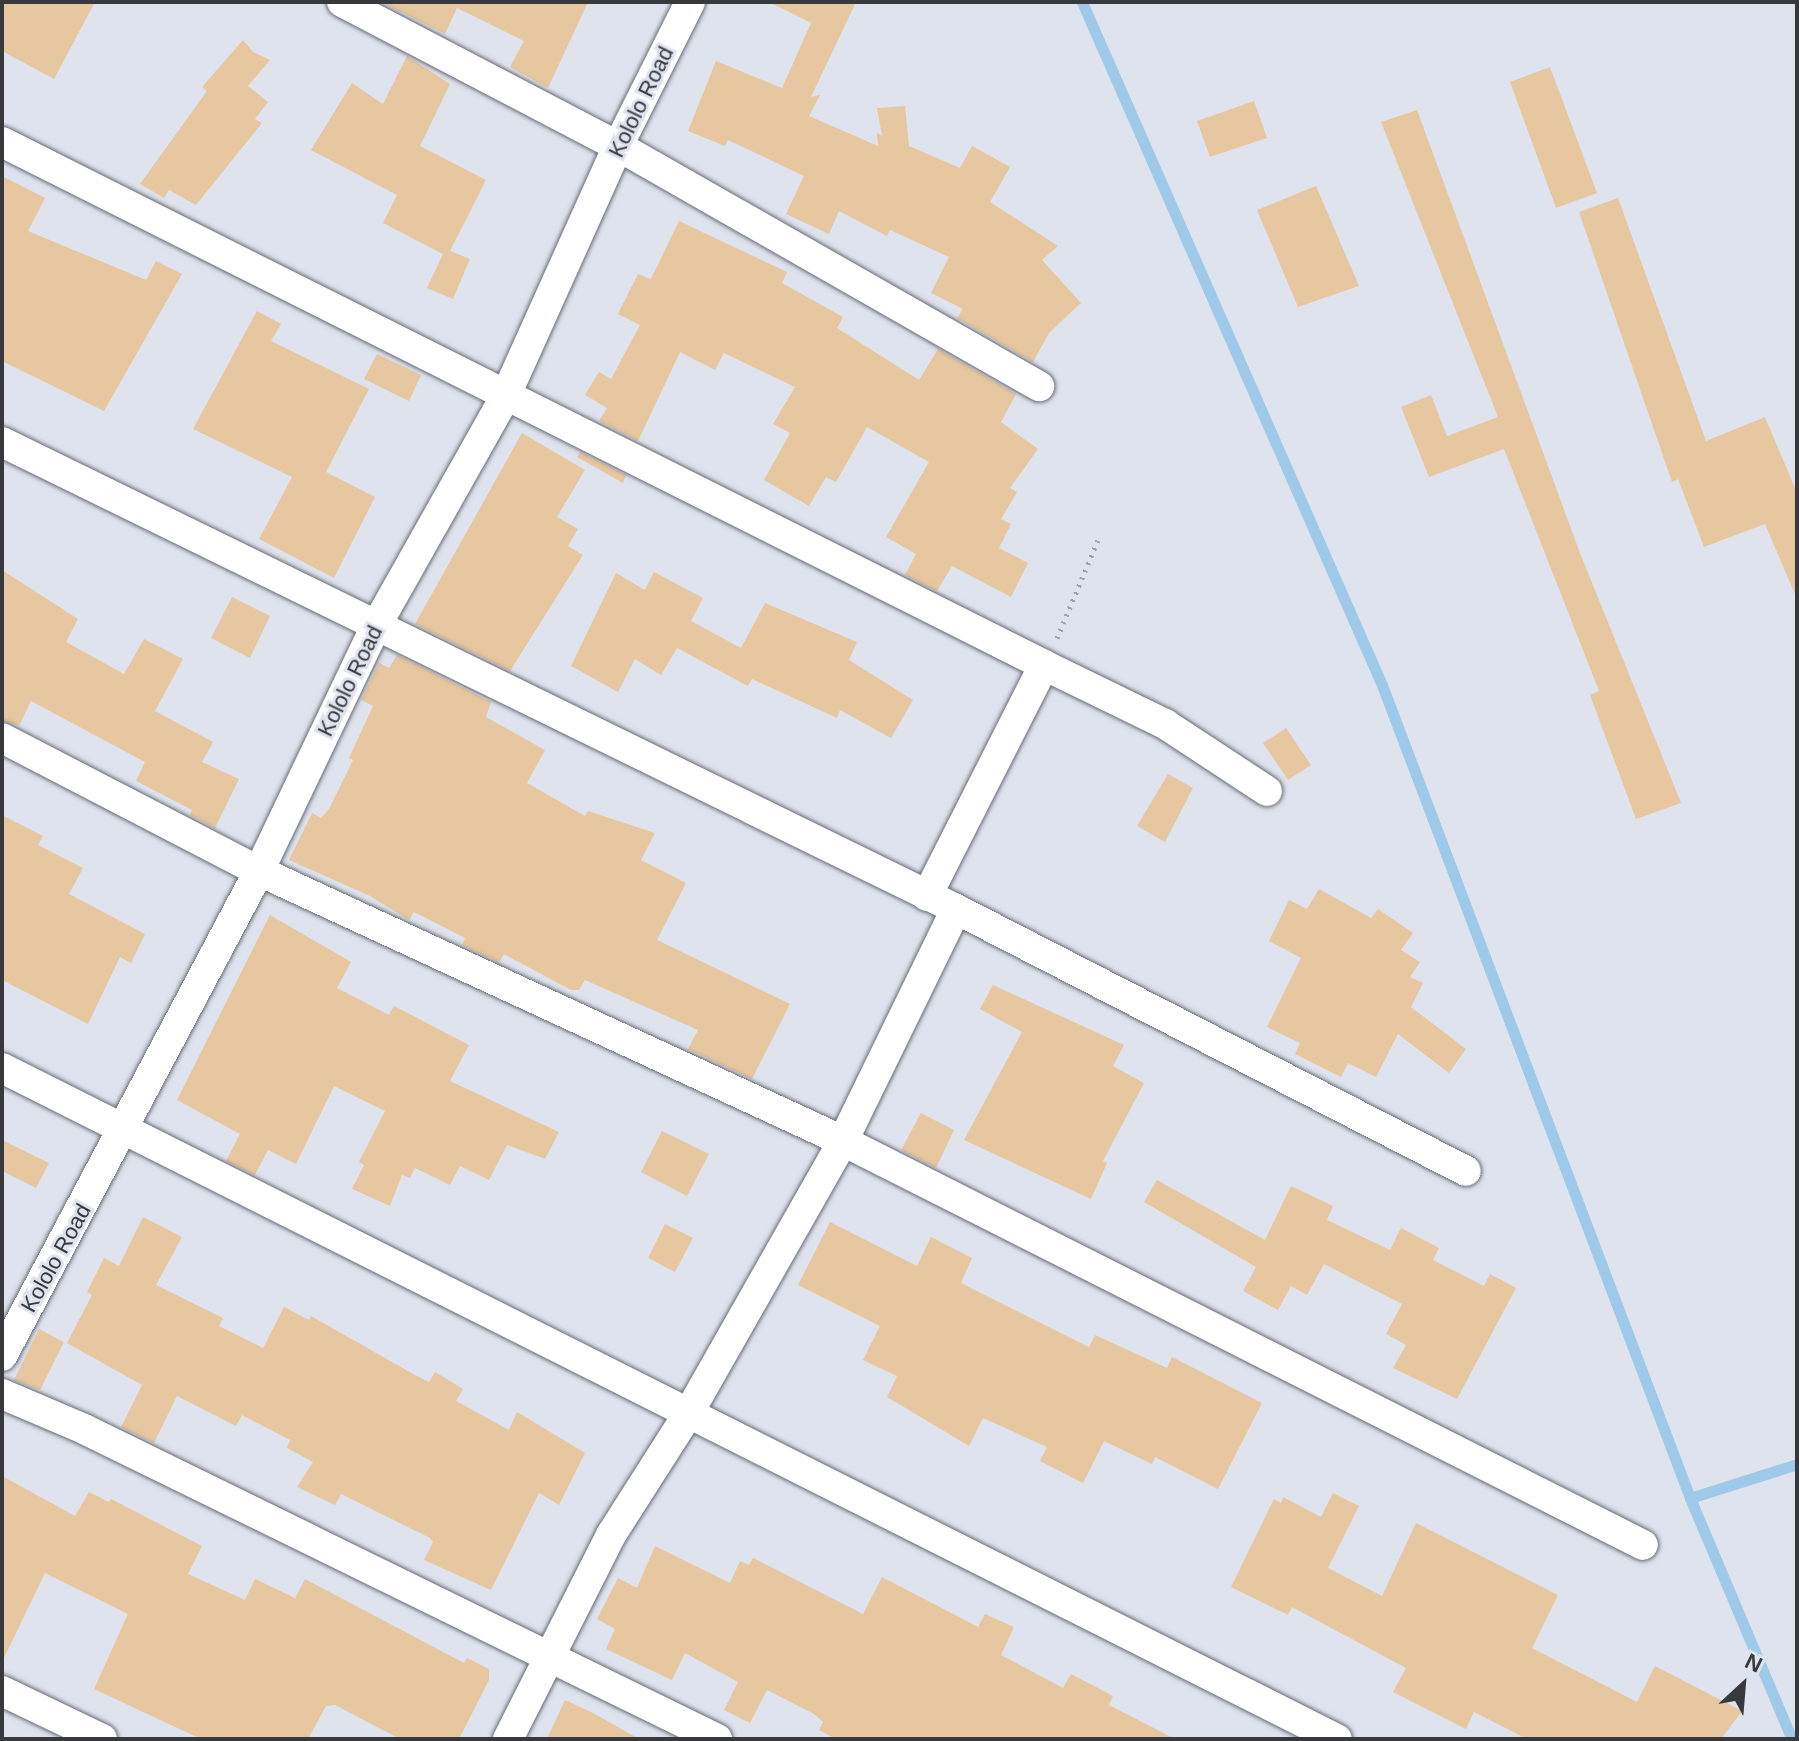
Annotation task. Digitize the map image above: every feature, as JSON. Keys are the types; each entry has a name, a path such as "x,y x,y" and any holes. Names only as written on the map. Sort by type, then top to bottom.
{"street":[{"path":"342,2 618,146 1039,386"},
{"name":"Kololo Road","path":"2,1356 124,1131 259,871 376,626 506,395 618,146 690,2"},
{"path":"2,142 1165,724 1267,791"},
{"path":"2,442 956,909 1466,1171"},
{"path":"927,896 1044,665"},
{"path":"2,738 259,871 843,1141 1643,1545"},
{"path":"508,1739 611,1535 688,1414 843,1141 956,909"},
{"path":"2,1068 124,1131 385,1257 688,1414 1337,1739"},
{"path":"2,1394 717,1739"},
{"path":"2,1691 102,1739"}],"path":[{"path":"1044,665 1082,589 1098,540"}],"building":[{"path":"2,2 95,2 54,79 2,51"},
{"path":"381,2 588,2 548,88 510,67 524,41 457,8 445,34"},
{"path":"769,2 856,2 811,97 820,95 809,116 878,146 877,133 882,136 877,108 905,106 909,146 960,168 972,146 1010,167 990,202 1058,246 1042,260 1081,303 1049,333 1033,362 957,318 963,309 931,293 949,257 890,230 887,236 839,211 829,234 786,214 804,176 728,140 725,146 688,131 716,61 782,88 811,23"},
{"path":"243,40 253,52 270,60 248,86 268,102 255,119 262,123 196,205 169,190 164,198 140,184 207,91 202,87"},
{"path":"407,56 450,84 420,146 486,180 450,251 470,259 453,299 427,288 443,254 383,223 397,195 311,150 352,83 383,104"},
{"path":"1550,67 1597,193 1556,208 1510,82"},
{"path":"1254,101 1267,138 1210,157 1197,121"},
{"path":"1417,110 1580,553 1681,803 1636,819 1590,695 1599,691 1504,449 1429,477 1401,407 1431,395 1447,436 1498,417 1381,122"},
{"path":"2,176 45,198 28,231 146,280 156,261 182,274 104,411 2,361"},
{"path":"1316,186 1359,286 1298,307 1257,210"},
{"path":"1618,198 1706,441 1765,417 1797,493 1797,599 1765,524 1704,547 1678,479 1672,482 1579,212"},
{"path":"679,221 787,272 782,283 843,317 837,328 919,380 938,349 1016,394 1001,422 1038,449 1010,488 1017,492 1001,519 1011,524 999,548 1028,563 1011,597 952,566 937,591 905,575 916,554 886,537 929,462 867,427 836,482 826,477 809,506 764,480 790,433 773,424 795,387 724,353 715,370 680,352 638,441 599,421 607,408 585,395 599,372 611,379 640,325 618,314 638,274 651,279"},
{"path":"257,311 281,324 271,341 369,389 326,472 375,497 334,578 259,539 292,477 193,429"},
{"path":"377,354 421,375 409,401 364,379"},
{"path":"522,433 585,470 557,517 578,529 568,546 583,555 510,671 415,624"},
{"path":"580,452 626,475 623,483 577,457"},
{"path":"2,570 78,619 66,642 124,674 144,639 183,659 155,711 213,742 202,762 239,779 215,828 190,815 192,810 136,781 145,762 31,701 19,726 2,720"},
{"path":"654,572 703,598 691,621 741,648 765,603 857,642 849,660 913,700 891,738 840,710 837,718 752,679 748,686 677,648 661,675 635,659 618,692 571,666 616,573 645,590"},
{"path":"232,597 270,616 250,658 211,638"},
{"path":"397,655 491,702 486,717 545,750 527,783 585,816 588,811 655,833 641,860 686,883 657,940 790,1004 752,1079 688,1049 698,1030 585,980 579,990 571,990 504,954 499,962 462,945 465,938 414,912 409,920 370,896 289,860 312,813 321,818 329,809 353,760 349,758 373,706 361,700 379,663 389,668"},
{"path":"1286,728 1311,765 1288,780 1263,743"},
{"path":"1168,774 1193,788 1165,842 1137,826"},
{"path":"2,815 43,836 38,845 83,868 69,894 145,934 131,963 120,957 88,1024 2,980"},
{"path":"1319,889 1371,918 1378,909 1413,933 1401,950 1420,962 1410,977 1423,983 1411,1007 1466,1049 1449,1073 1398,1034 1376,1077 1348,1063 1341,1077 1295,1054 1300,1043 1267,1027 1301,958 1269,941 1289,900 1307,909"},
{"path":"270,915 351,962 337,988 389,1015 394,1006 469,1045 450,1081 559,1132 545,1159 507,1145 489,1180 460,1166 450,1185 415,1168 410,1178 402,1175 390,1206 352,1189 364,1165 359,1162 385,1111 334,1086 296,1164 268,1150 255,1175 226,1161 240,1134 177,1100"},
{"path":"993,985 1124,1045 1113,1066 1144,1083 1103,1161 1107,1163 1091,1199 964,1140 1022,1032 980,1009"},
{"path":"921,1113 954,1130 936,1168 901,1150"},
{"path":"662,1131 709,1154 687,1196 641,1172"},
{"path":"2,1140 49,1163 36,1188 2,1171"},
{"path":"1157,1180 1265,1240 1291,1186 1333,1206 1327,1220 1390,1250 1401,1228 1439,1248 1433,1260 1484,1286 1490,1274 1516,1288 1457,1399 1393,1368 1406,1345 1386,1334 1402,1304 1324,1264 1307,1295 1291,1286 1278,1310 1243,1291 1256,1267 1144,1202"},
{"path":"143,1217 182,1237 156,1285 223,1318 219,1326 263,1348 284,1307 309,1320 311,1316 429,1382 435,1372 463,1389 456,1401 509,1430 517,1412 585,1453 559,1505 539,1493 491,1590 424,1560 433,1542 430,1538 341,1494 335,1505 297,1487 313,1462 287,1448 290,1440 242,1415 236,1426 177,1396 154,1443 121,1427 142,1385 67,1343 92,1295 87,1292 104,1258 119,1266"},
{"path":"830,1222 917,1266 931,1237 972,1258 961,1283 1089,1347 1095,1335 1167,1368 1172,1357 1262,1403 1218,1489 1155,1457 1152,1464 1104,1441 1083,1483 1040,1461 1047,1447 983,1418 969,1446 887,1397 897,1376 863,1360 880,1326 798,1285"},
{"path":"665,1224 693,1238 675,1272 648,1258"},
{"path":"39,1329 64,1342 40,1390 14,1380"},
{"path":"2,1476 75,1516 89,1492 109,1502 111,1499 202,1546 188,1574 245,1600 255,1579 295,1598 305,1579 464,1663 467,1658 489,1669 489,1680 459,1739 400,1739 335,1705 326,1706 308,1739 201,1739 94,1689 128,1614 45,1573 2,1662"},
{"path":"1333,1493 1359,1506 1328,1568 1382,1596 1416,1523 1558,1595 1532,1648 1637,1702 1655,1666 1742,1711 1721,1739 1527,1739 1474,1712 1466,1729 1393,1692 1406,1668 1292,1607 1288,1615 1231,1587 1274,1499 1281,1503 1283,1497 1321,1517"},
{"path":"655,1546 730,1583 740,1561 749,1565 753,1558 863,1614 882,1577 978,1627 985,1614 1014,1627 1001,1655 1063,1688 1071,1674 1113,1696 1109,1705 1175,1739 836,1739 819,1730 823,1722 814,1714 767,1690 750,1723 724,1710 738,1682 685,1653 672,1680 606,1649 615,1629 597,1619 618,1578 637,1588"},
{"path":"565,1700 591,1712 639,1739 547,1739"}],"waterway":[{"path":"1082,2 1382,685 1690,1498 1797,1464"},
{"path":"1690,1498 1792,1739"}]}
